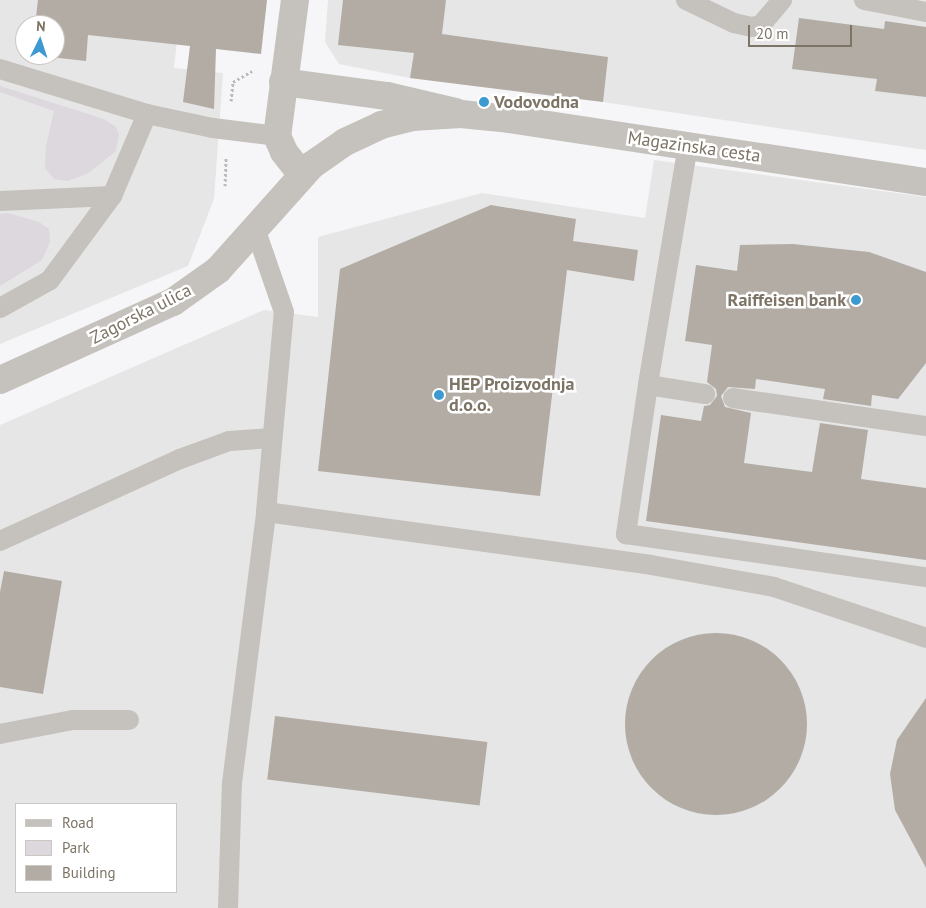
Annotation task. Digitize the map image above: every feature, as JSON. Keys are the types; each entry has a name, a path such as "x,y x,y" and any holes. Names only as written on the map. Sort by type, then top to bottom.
{"street":[{"path":"295,0 277,136 284,152 301,174"},
{"name":"Magazinska cesta","path":"283,82 386,96 461,114 688,145 926,182"},
{"name":"Magazinska cesta","path":"301,174 345,142 381,126 412,117 461,114"},
{"name":"Zagorska ulica","path":"0,380 173,302 218,270 256,231 301,174"}],"lane":[{"path":"686,0 734,23 752,27 761,25 782,0"},
{"path":"864,0 926,12"},
{"path":"0,69 147,114 213,128 277,136"},
{"path":"0,308 50,280 112,196 147,114"},
{"path":"688,145 648,385 626,534 926,577"},
{"path":"0,201 112,196"},
{"path":"228,908 232,783 266,512 284,312 256,231"},
{"path":"648,385 705,394"},
{"path":"732,398 926,426"},
{"path":"0,541 228,441 272,438"},
{"path":"266,512 650,565 774,587 926,638"},
{"path":"0,734 73,720 129,720"}],"path":[{"path":"225,186 226,170"}],"shaded area":[{"path":"0,0 181,0 174,68 223,73 214,199 188,266 0,344"},
{"path":"328,0 926,0 926,150 603,102 410,78 339,64 325,42"},
{"path":"654,160 926,197 926,908 0,908 0,425 264,310 318,317 318,237 482,193 645,218"}],"green space":[{"path":"0,86 104,119 116,127 119,134 116,151 87,174 67,181 54,179 45,168 46,146 54,111 0,92"},
{"path":"8,213 39,222 49,229 50,242 42,260 0,286 0,214"}],"building":[{"path":"38,0 267,0 261,54 216,49 214,109 183,102 190,46 88,35 86,61 65,59 65,15 36,15"},
{"path":"343,0 446,0 442,34 608,57 603,102 410,78 414,53 338,45"},
{"path":"799,18 884,29 885,21 926,27 926,97 875,91 877,79 792,69"},
{"name":"HEP Proizvodnja d.o.o.","path":"491,205 576,219 573,241 638,250 634,281 567,270 540,496 318,471 340,269"},
{"path":"793,244 869,252 926,272 926,363 898,399 872,395 871,406 823,399 825,389 756,379 755,389 728,387 721,396 725,407 751,413 744,463 812,472 820,423 868,430 861,479 926,488 926,560 646,521 661,415 701,421 704,406 710,405 717,396 716,389 707,382 712,345 685,341 696,265 737,271 740,245"},
{"path":"4,571 62,581 43,694 0,687 0,592"},
{"path":"725,633 751,640 767,648 786,666 800,689 807,715 807,733 800,759 792,775 774,794 767,800 742,811 725,815 707,815 681,808 665,800 640,775 632,759 627,742 625,715 632,689 640,673 665,648 681,640 698,635"},
{"path":"926,698 926,868 895,810 890,774 897,740"},
{"path":"275,716 487,742 480,806 267,780"}],"place":[{"name":"Vodovodna","path":"484,102"},
{"name":"Raiffeisen bank","path":"856,300"},
{"name":"HEP Proizvodnja d.o.o.","path":"439,395"}]}
